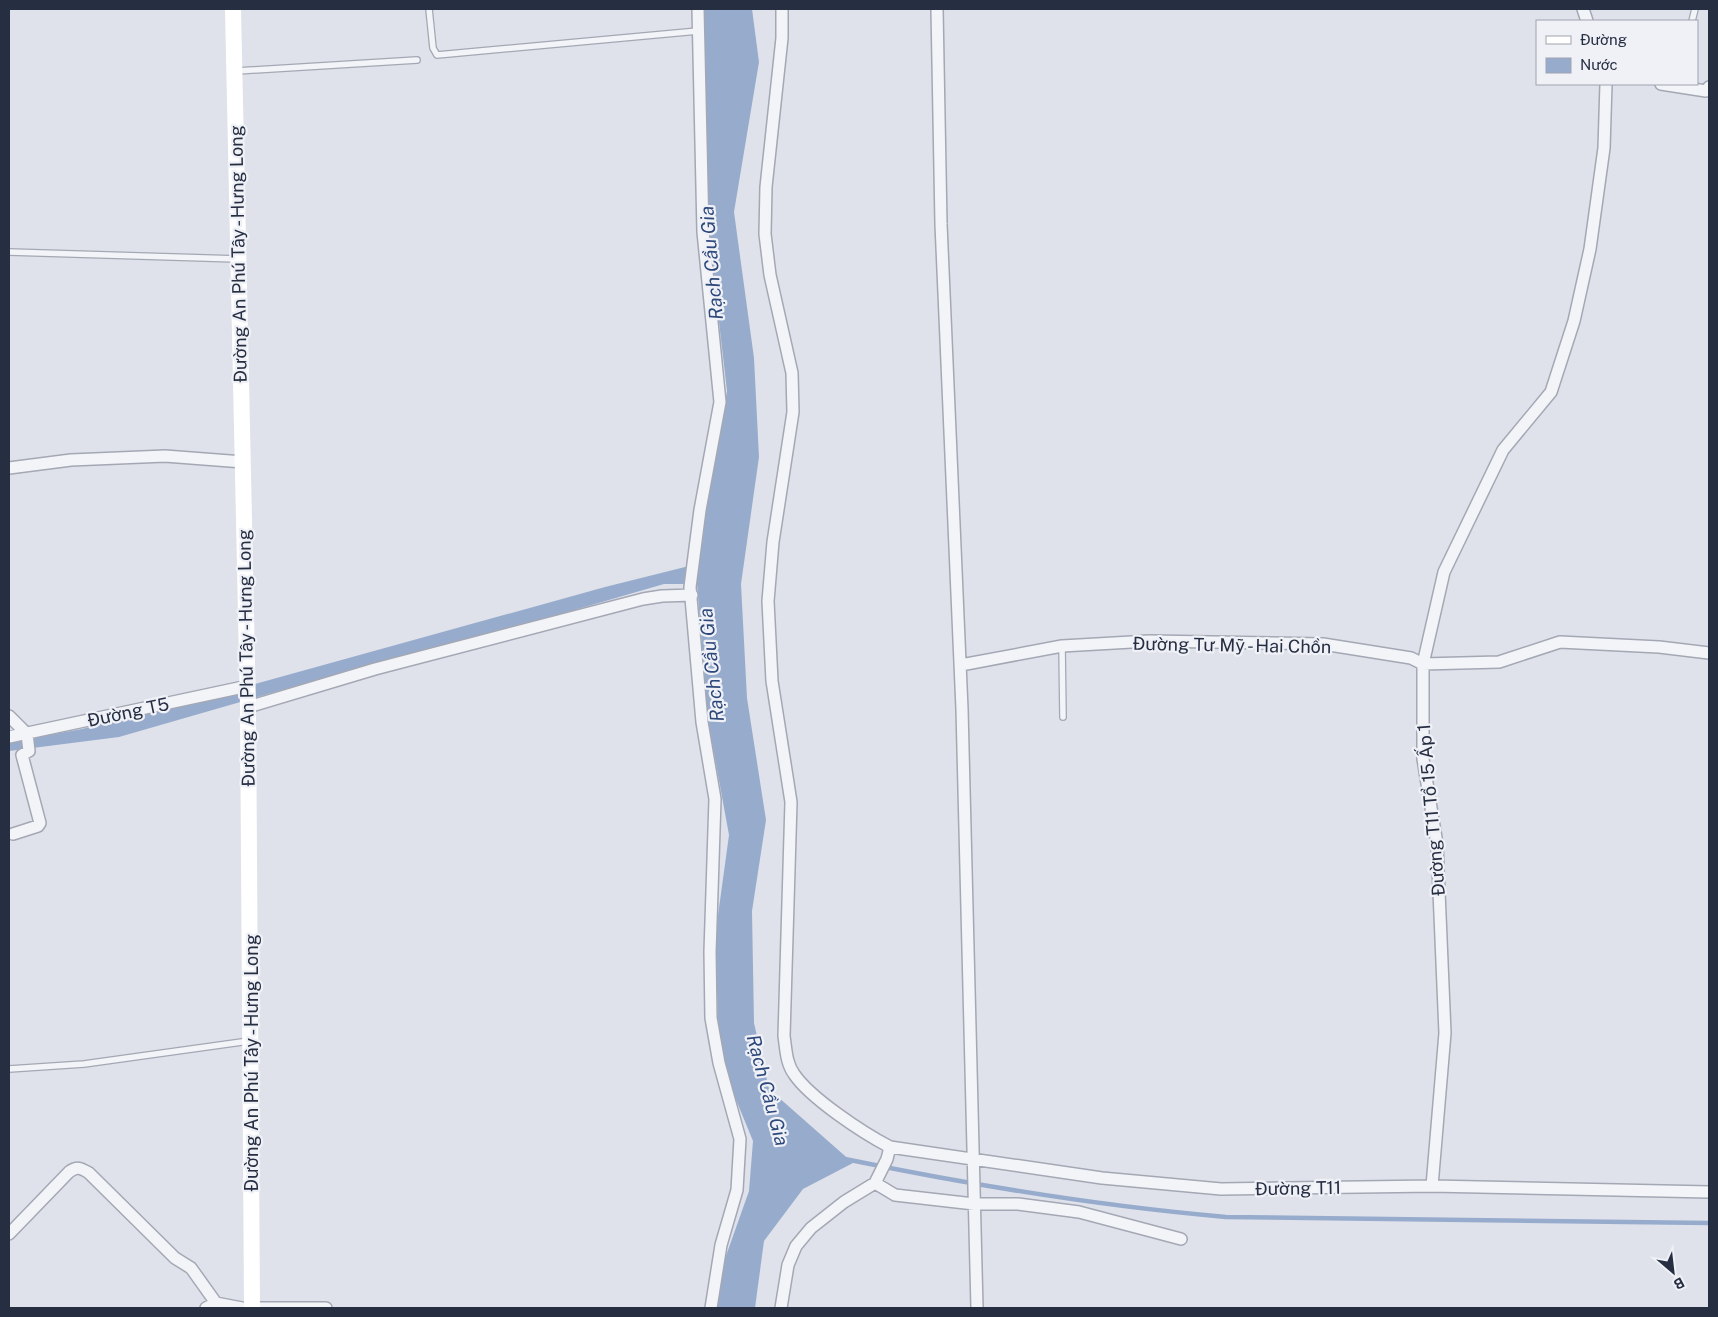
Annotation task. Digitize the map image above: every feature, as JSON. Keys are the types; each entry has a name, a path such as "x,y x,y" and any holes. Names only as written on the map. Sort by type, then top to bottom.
{"street":[{"name":"Đường An Phú Tây - Hưng Long","path":"233,9 248,686 252,1308"},
{"path":"698,9 703,232 720,402 700,510 691,591 702,722 715,799 710,952 711,1018 720,1063 740,1139 737,1190 721,1245 711,1308"},
{"name":"Đường T11","path":"782,9 782,38 766,187 765,234 770,275 792,373 793,412 773,542 768,602 772,681 791,802 784,1036 788,1062 802,1085 869,1136 890,1147 1102,1178 1221,1189 1432,1186 1709,1192"},
{"path":"937,9 941,224 961,665 977,1308"},
{"name":"Đường T11 Tổ 15 Ấp 1","path":"1432,1186 1445,1033 1437,844 1423,759 1423,664 1444,572 1503,450 1551,392 1574,321 1590,249 1604,148 1606,85"},
{"path":"1667,85 1706,91 1709,87"},
{"path":"9,468 71,460 166,456 243,462"},
{"path":"248,706 375,669 643,599 691,591"},
{"name":"Đường Tư Mỹ - Hai Chồn","path":"961,665 1062,646 1149,641 1323,644 1411,658 1423,664 1500,662 1560,642 1709,653"},
{"name":"Đường T5","path":"9,736 27,734 248,686"},
{"path":"9,716 27,734 29,751 22,755 40,823 38,826 13,834"},
{"path":"781,1308 788,1265 796,1246 818,1222 875,1182 887,1159 890,1147"},
{"path":"9,1234 70,1172 75,1168 81,1168 89,1173 175,1258 191,1268 211,1306 242,1308"},
{"path":"875,1182 895,1195 974,1204 1018,1204 1079,1212 1181,1239"},
{"path":"252,1308 326,1308"}],"lane":[{"path":"429,9 433,48 437,54 698,31"},
{"path":"234,71 417,60"},
{"path":"9,252 238,259"},
{"path":"1062,646 1063,717"},
{"path":"9,1069 84,1064 251,1040"}],"water":[{"name":"Rạch Cầu Gia","path":"705,9 752,9 759,62 734,212 754,358 759,457 741,584 747,698 766,820 752,911 754,1023 769,1089 853,1163 803,1189 764,1241 755,1308 717,1308 722,1267 749,1191 753,1141 725,1073 718,1019 715,937 729,835 708,720 697,584 664,584 547,618 393,658 119,737 9,751 9,742 82,729 201,699 605,587 697,564 727,391 706,209 704,112"}],"waterway":[{"path":"845,1159 1035,1194 1130,1207 1226,1217 1709,1223"}]}
